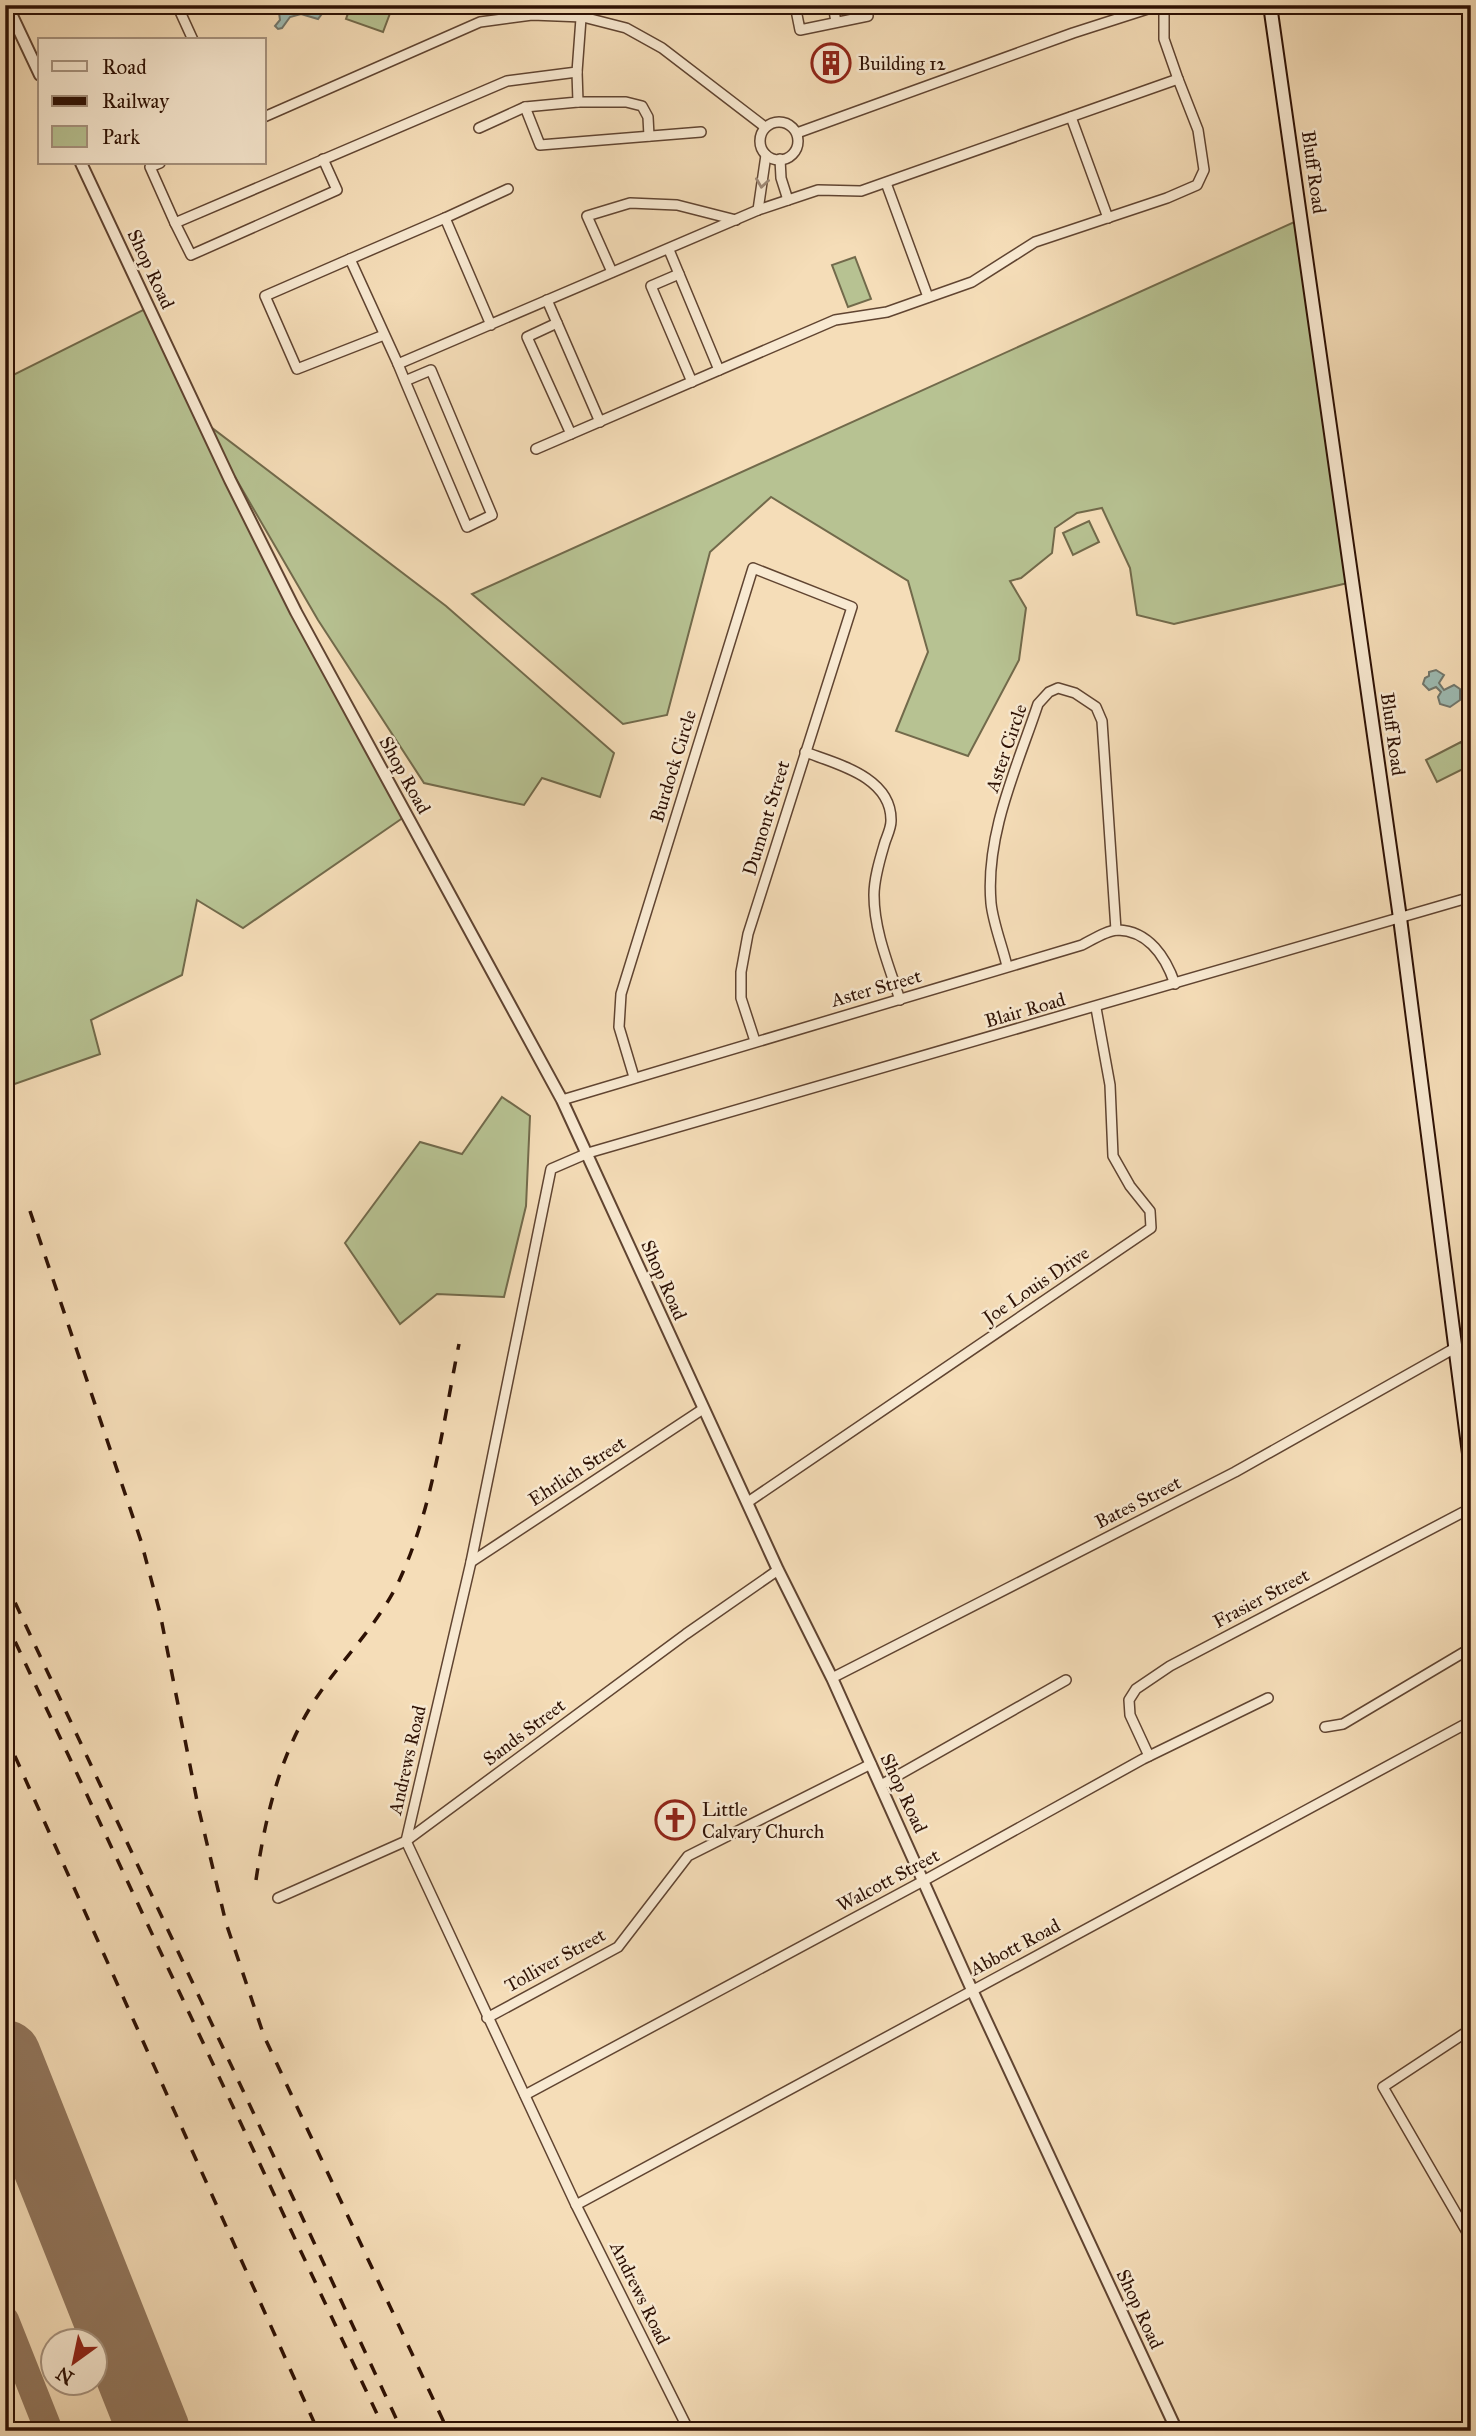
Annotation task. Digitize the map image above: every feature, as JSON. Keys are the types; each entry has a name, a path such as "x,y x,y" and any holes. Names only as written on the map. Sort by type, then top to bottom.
{"main road":[{"name":"Bluff Road","path":"1270,5 1400,918 1471,1469"}],"street":[{"path":"7,5 38,71"},
{"path":"177,5 192,38"},
{"path":"578,102 577,72 582,5"},
{"path":"795,5 800,30 868,16 866,5"},
{"path":"832,5 836,22"},
{"path":"536,449 835,320 887,312 972,282 1035,242 1197,185 1204,170 1198,130 1164,40 1162,5 1073,33 797,133"},
{"path":"266,116 480,22 531,15 583,17 626,28 662,48 765,127"},
{"path":"174,223 507,81 577,72"},
{"path":"398,364 758,210 818,190 861,191 1178,79"},
{"path":"479,128 525,107 578,102 626,102 642,106 648,117 649,136"},
{"path":"525,107 540,145 701,132"},
{"path":"1071,117 1108,218"},
{"path":"758,210 766,155 760,145 760,139 765,127 776,121 789,124 799,140 795,152 790,157 780,159 766,155"},
{"path":"149,165 191,255 337,190 323,159"},
{"path":"780,159 780,177 788,200"},
{"name":"Shop Road","path":"81,164 230,480 296,612 562,1100 588,1153 703,1409 832,1678 925,1880 972,1990 1177,2431"},
{"path":"886,183 928,298"},
{"path":"384,335 297,369 265,296 508,189"},
{"path":"612,272 587,216 630,203 677,205 736,220"},
{"path":"445,218 491,325"},
{"path":"668,250 719,370"},
{"path":"350,259 467,527 492,515 432,370 405,381"},
{"path":"679,274 651,286 692,382"},
{"path":"547,300 600,422"},
{"path":"557,323 527,337 572,434"},
{"name":"Burdock Circle","path":"634,1077 619,1027 621,994 753,568 852,607"},
{"name":"Dumont Street","path":"755,1041 741,998 741,972 748,934 852,607"},
{"name":"Aster Circle","path":"1007,966 991,906 990,873 1000,816 1038,704 1049,692 1058,688 1075,693 1096,707 1102,721 1116,930"},
{"path":"805,752 845,766 868,779 885,796 891,821 874,894 877,926 900,1000"},
{"name":"Blair Road","path":"588,1153 1096,1008 1471,897"},
{"path":"1116,930 1135,934 1155,946 1168,963 1175,984"},
{"name":"Aster Street","path":"562,1100 1082,945 1116,930"},
{"name":"Joe Louis Drive","path":"748,1502 1151,1228 1150,1211 1130,1186 1113,1156 1110,1085 1096,1008"},
{"name":"Andrews Road","path":"588,1153 551,1169 471,1562 406,1841 576,2204 689,2431"},
{"name":"Bates Street","path":"832,1678 1235,1472 1455,1348"},
{"name":"Ehrlich Street","path":"471,1562 703,1409"},
{"name":"Frasier Street","path":"1149,1756 1130,1714 1129,1700 1136,1689 1170,1666 1471,1508"},
{"name":"Sands Street","path":"278,1898 406,1841 686,1634 778,1570"},
{"path":"1325,1727 1343,1724 1471,1648"},
{"path":"881,1785 1066,1680"},
{"name":"Walcott Street","path":"525,2095 1149,1756 1268,1698"},
{"name":"Abbott Road","path":"576,2204 1471,1721"},
{"name":"Tolliver Street","path":"487,2018 618,1947 688,1856 871,1764"},
{"path":"1471,2029 1383,2087 1471,2239"}],"green space":[{"path":"351,5 385,5 392,8 383,32 346,19"},
{"path":"1301,219 1352,582 1174,624 1137,615 1130,568 1102,508 1077,513 1055,528 1052,553 1021,578 1010,581 1026,608 1019,660 968,756 896,731 928,652 908,581 771,497 710,552 667,715 623,724 472,594"},
{"path":"855,257 871,299 848,307 832,265"},
{"path":"149,307 203,421 446,606 614,753 600,797 542,778 524,805 424,783 318,620 210,434 407,815 243,928 197,900 182,975 91,1020 100,1054 9,1086 5,1073 5,379"},
{"path":"1089,521 1099,542 1073,555 1063,533"},
{"path":"1461,742 1471,765 1437,782 1426,760"},
{"path":"502,1097 530,1116 526,1206 504,1297 437,1294 400,1324 345,1243 420,1142 462,1154"}],"water":[{"path":"278,5 323,5 324,11 318,19 301,14 290,17 282,28 278,29 275,26 280,20"},
{"path":"1436,670 1444,675 1439,683 1444,690 1454,685 1460,689 1460,700 1450,707 1440,704 1438,697 1441,692 1436,687 1429,690 1423,684 1429,672"}],"taxiway":[{"path":"5,2320 49,2431"}],"runway":[{"path":"5,2056 154,2431"}],"railway":[{"path":"30,1211 141,1541 160,1613 198,1806 226,1923 264,2036 448,2431"},
{"path":"256,1880 269,1811 291,1745 313,1703 380,1614 411,1553 436,1465 459,1344"},
{"path":"5,1581 402,2431"},
{"path":"5,1620 385,2431"},
{"path":"5,1734 318,2431"}],"place":[{"name":"Building 12","path":"831,63"},
{"name":"Little Calvary Church","path":"675,1820"}]}
